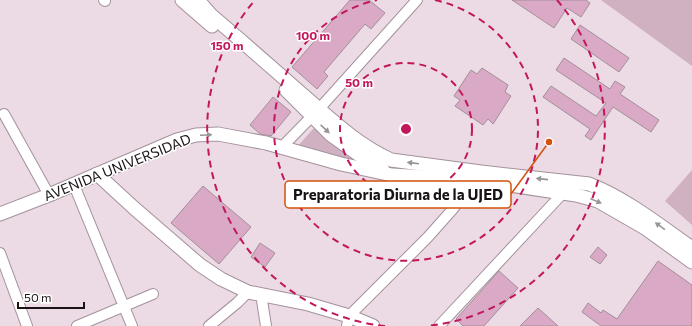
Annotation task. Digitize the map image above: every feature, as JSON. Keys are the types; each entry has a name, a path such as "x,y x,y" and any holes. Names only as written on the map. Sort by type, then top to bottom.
{"street":[{"path":"182,0 291,95 367,148 390,160 589,184 606,190 627,202 692,248"},
{"path":"198,0 211,15 315,112 331,135 362,157 392,175"},
{"path":"282,147 417,0"},
{"path":"4,114 49,195"},
{"name":"AVENIDA UNIVERSIDAD","path":"0,214 74,185 177,140 196,135 218,134 282,147 341,164 392,175 476,180 576,195 598,201 645,228 692,262"},
{"path":"97,174 200,265 221,279 254,293 308,304 348,321 373,326"},
{"path":"348,321 428,238 476,180"},
{"path":"74,185 132,326"},
{"path":"439,326 562,193"},
{"path":"0,253 27,326"},
{"path":"209,326 237,303 254,293"},
{"path":"254,293 266,326"},
{"path":"77,326 153,294"}],"shaded area":[{"path":"601,0 692,0 692,66"},
{"path":"314,128 334,144 358,161 296,148"},
{"path":"692,170 692,225 665,201"}],"building":[{"path":"350,0 369,0 385,13 371,29 365,24 324,72 328,76 317,89 292,67"},
{"path":"512,0 586,0 590,3 581,17 567,8 554,28"},
{"path":"580,25 629,58 619,72 571,39"},
{"path":"564,58 610,89 615,81 625,87 620,94 659,120 651,132 613,107 591,140 585,136 590,129 543,97 551,86 596,116 606,103 556,70"},
{"path":"482,68 508,85 505,92 511,96 493,124 488,119 483,125 455,106 460,100 454,96 471,70 477,74"},
{"path":"273,97 291,112 271,136 260,134 250,125"},
{"path":"203,186 251,227 219,264 171,223"},
{"path":"260,243 275,253 265,267 251,257"},
{"path":"598,247 607,255 600,264 590,257"},
{"path":"658,261 692,285 692,326 601,326 582,312 588,303 601,313 603,310 617,319"},
{"path":"499,271 518,288 484,326 463,326 456,319"},
{"path":"538,308 558,326 520,326"}],"place":[{"name":"Preparatoria Diurna de la UJED","path":"549,142"}]}
